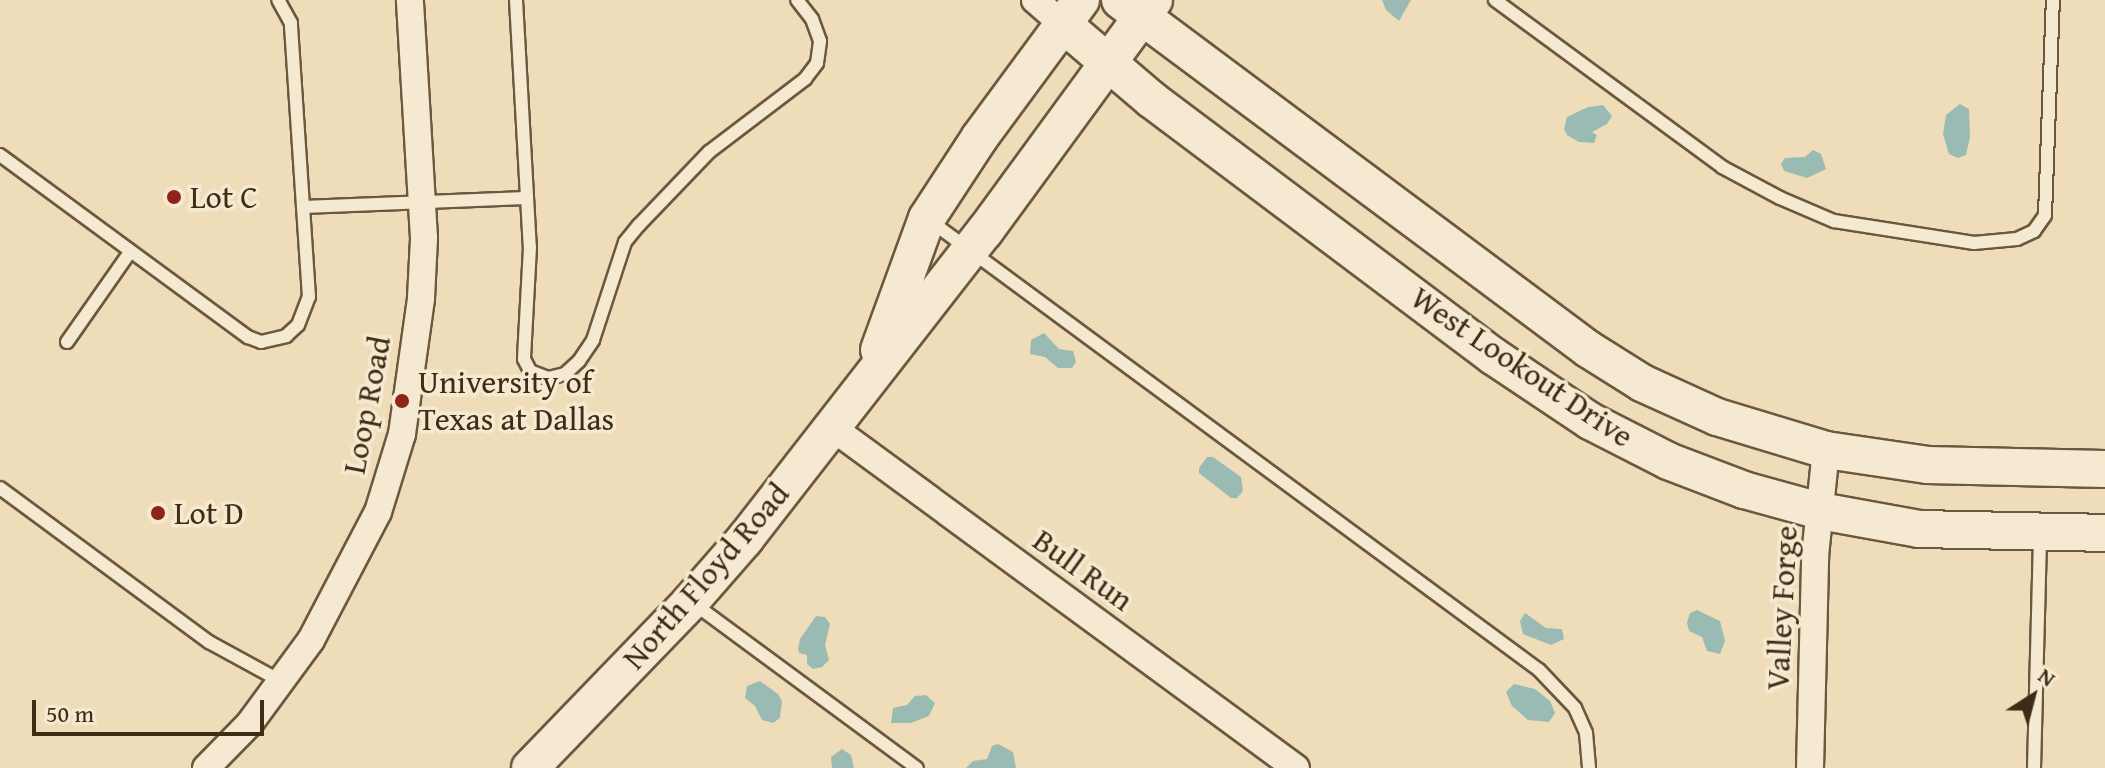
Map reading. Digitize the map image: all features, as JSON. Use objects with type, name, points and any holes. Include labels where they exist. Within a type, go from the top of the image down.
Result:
[{"type":"street","name":"Loop Road","points":[[206,768],[250,723],[311,640],[378,512],[402,434],[421,298],[423,203],[410,0]]},
{"type":"street","points":[[1035,0],[1073,12]]},
{"type":"street","name":"West Lookout Drive","points":[[1139,6],[1588,349],[1642,383],[1717,417],[1826,450],[1927,465],[2105,469]]},
{"type":"street","name":"North Floyd Road","points":[[538,765],[745,539],[969,250],[1108,62],[1139,6]]},
{"type":"street","name":"West Lookout Drive","points":[[1073,12],[1108,62],[1152,100],[1493,356],[1590,421],[1668,461],[1744,490],[1820,511],[1919,529],[2105,533]]},
{"type":"street","name":"North Floyd Road","points":[[871,375],[927,218],[980,137],[1073,12]]},
{"type":"street","name":"Bull Run","points":[[830,426],[1296,768]]},
{"type":"street","name":"Valley Forge","points":[[1810,768],[1815,556],[1826,450]]},
{"type":"lane","points":[[0,155],[248,337],[274,341],[298,325],[309,297],[291,23],[278,0]]},
{"type":"lane","points":[[516,0],[530,247],[524,359],[530,371],[548,378],[565,374],[579,361],[593,340],[625,242],[666,194],[731,134],[805,79],[817,63],[820,41],[812,19],[797,0]]},
{"type":"lane","points":[[1495,0],[1722,167],[1780,198],[1834,221],[1974,243],[2017,239],[2034,231],[2045,215],[2053,0]]},
{"type":"lane","points":[[303,207],[526,198]]},
{"type":"lane","points":[[927,218],[1539,670],[1575,708],[1586,733],[1589,768]]},
{"type":"lane","points":[[67,342],[130,252]]},
{"type":"lane","points":[[0,488],[209,642],[282,682]]},
{"type":"lane","points":[[2034,768],[2040,533]]},
{"type":"lane","points":[[691,601],[917,768]]},
{"type":"water","points":[[1382,0],[1411,0],[1399,21],[1386,10]]},
{"type":"water","points":[[1960,104],[1969,109],[1970,137],[1966,155],[1958,158],[1949,154],[1943,134],[1946,115]]},
{"type":"water","points":[[1603,105],[1612,116],[1607,124],[1592,132],[1597,135],[1594,143],[1579,142],[1567,135],[1564,129],[1567,117],[1588,107]]},
{"type":"water","points":[[1813,150],[1821,154],[1826,169],[1807,178],[1784,171],[1781,164],[1785,158],[1805,157]]},
{"type":"water","points":[[1044,333],[1059,349],[1073,351],[1076,362],[1072,368],[1058,368],[1045,357],[1030,354],[1031,340]]},
{"type":"water","points":[[1207,457],[1213,457],[1241,477],[1243,491],[1237,498],[1231,498],[1199,473]]},
{"type":"water","points":[[1697,610],[1720,621],[1725,641],[1720,654],[1707,651],[1702,637],[1689,631],[1687,623],[1690,613]]},
{"type":"water","points":[[1525,613],[1546,628],[1562,629],[1564,639],[1551,645],[1523,634],[1520,621]]},
{"type":"water","points":[[816,616],[825,617],[830,624],[825,645],[829,660],[822,667],[813,669],[807,664],[807,655],[799,653],[798,649],[800,639]]},
{"type":"water","points":[[760,681],[778,694],[782,701],[780,718],[773,723],[762,720],[755,706],[745,698],[747,686]]},
{"type":"water","points":[[1514,684],[1535,689],[1550,701],[1555,713],[1549,722],[1528,720],[1512,706],[1506,692]]},
{"type":"water","points":[[926,695],[935,703],[929,716],[911,723],[891,723],[893,708],[907,705],[915,696]]},
{"type":"water","points":[[998,744],[1013,752],[1016,768],[966,768],[973,761],[987,759],[992,746]]},
{"type":"water","points":[[842,749],[851,755],[854,768],[832,768],[831,757]]},
{"type":"place","name":"Lot C","points":[[174,197]]},
{"type":"place","name":"University of Texas at Dallas","points":[[402,401]]},
{"type":"place","name":"Lot D","points":[[158,513]]}]
